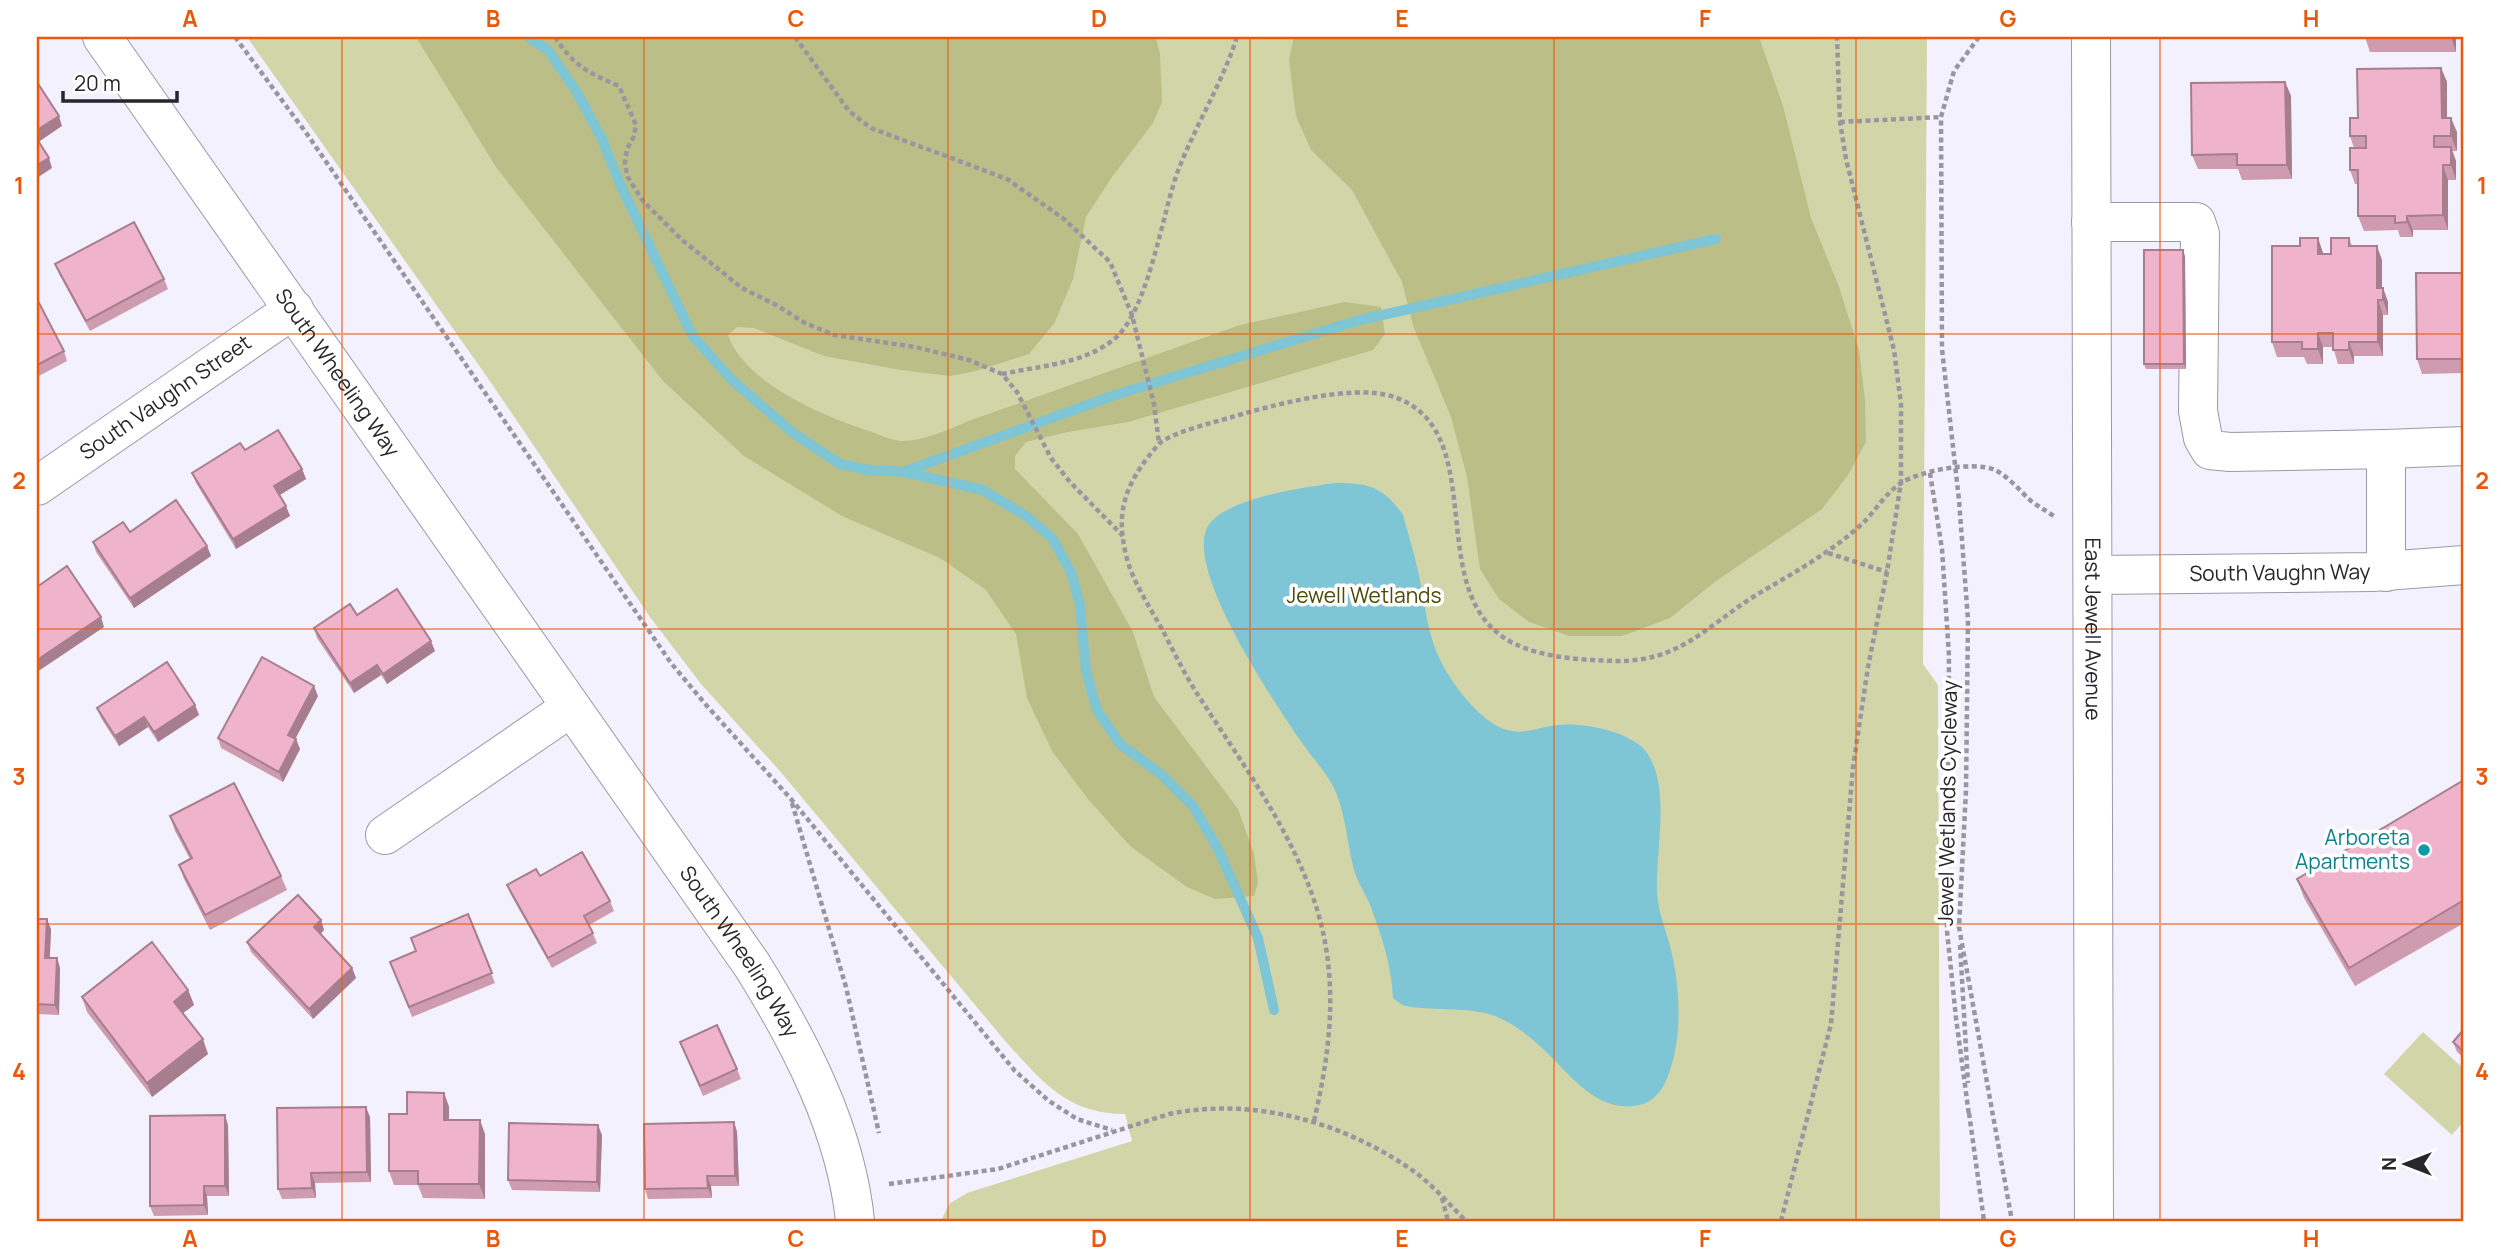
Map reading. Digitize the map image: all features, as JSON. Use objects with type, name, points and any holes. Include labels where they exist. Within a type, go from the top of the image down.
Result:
[{"type":"street","name":"South Wheeling Way","points":[[102,37],[772,996],[802,1052],[821,1097],[843,1156],[852,1203]]},
{"type":"street","name":"East Jewell Avenue","points":[[2091,37],[2094,1221]]},
{"type":"street","points":[[2091,222],[2196,222],[2200,234],[2198,411],[2203,438],[2210,450],[2464,446]]},
{"type":"street","name":"South Vaughn Street","points":[[37,486],[294,309]]},
{"type":"street","points":[[2386,449],[2386,572]]},
{"type":"street","name":"South Vaughn Way","points":[[2094,575],[2386,572],[2464,565]]},
{"type":"street","points":[[385,835],[570,708]]},
{"type":"path","points":[[235,37],[307,134],[671,663],[791,799],[1015,1071],[1049,1101],[1077,1119],[1112,1130]]},
{"type":"path","points":[[555,37],[567,55],[581,68],[619,86],[636,125],[625,162],[627,176],[635,191],[682,240],[742,288],[776,305],[805,324],[834,335],[915,347],[969,360],[1002,373],[1017,393],[1051,458],[1070,482],[1123,537]]},
{"type":"path","points":[[795,37],[849,111],[871,128],[1007,179],[1064,219],[1110,262],[1132,315],[1143,355],[1159,443]]},
{"type":"path","points":[[1002,373],[1083,356],[1116,339],[1132,315],[1148,277],[1176,176],[1192,134],[1216,90],[1237,37]]},
{"type":"path","points":[[1781,1221],[1831,1024],[1853,767],[1901,482],[1901,404],[1894,350],[1846,159],[1840,122],[1837,37]]},
{"type":"path","name":"Jewel Wetlands Cycleway","points":[[1979,37],[1954,71],[1941,117],[1942,349],[1966,571],[1968,620],[1966,790],[1959,927],[2012,1221]]},
{"type":"path","points":[[1840,122],[1941,117]]},
{"type":"path","points":[[1314,1122],[1326,1067],[1331,1007],[1328,955],[1316,905],[1269,804],[1198,695],[1126,559],[1121,517],[1132,479],[1159,443],[1196,427],[1309,399],[1368,392],[1389,395],[1410,404],[1430,421],[1442,443],[1450,472],[1463,567],[1469,592],[1482,617],[1499,634],[1519,646],[1551,654],[1619,661],[1644,659],[1690,642],[1746,602],[1827,552],[1863,523],[1901,482],[1955,466],[1978,466],[1997,471],[2037,506],[2059,519]]},
{"type":"path","points":[[1930,473],[1946,586],[1949,656],[1947,931],[1984,1221]]},
{"type":"path","points":[[1827,552],[1887,572]]},
{"type":"path","points":[[791,799],[846,987],[880,1139]]},
{"type":"path","points":[[1959,927],[1969,1115]]},
{"type":"path","points":[[852,1203],[893,1184],[998,1169],[1112,1130],[1196,1108],[1255,1108],[1314,1122],[1385,1153],[1414,1171],[1466,1221]]},
{"type":"path","points":[[890,1173],[893,1184]]},
{"type":"path","points":[[1442,1197],[1448,1221]]},
{"type":"green space","name":"Jewell Wetlands","points":[[247,37],[1927,37],[1923,664],[1938,685],[1940,1221],[941,1221],[949,1204],[967,1193],[1132,1141],[1125,1114],[1087,1108],[1071,1102],[1032,1070],[779,770],[701,684],[650,617],[485,374]]},
{"type":"green space","points":[[416,37],[1156,37],[1160,54],[1162,102],[1153,123],[1086,217],[1073,279],[1055,322],[1029,354],[976,371],[950,376],[824,356],[754,328],[737,327],[728,335],[737,353],[751,369],[789,396],[832,417],[902,441],[939,433],[1240,325],[1345,302],[1381,307],[1385,334],[1373,350],[1128,422],[1026,442],[1015,456],[1015,469],[1078,534],[1133,632],[1154,697],[1238,809],[1254,854],[1258,883],[1254,896],[1215,899],[1187,887],[1130,846],[1088,799],[1052,751],[1027,698],[1016,634],[986,590],[940,558],[842,516],[744,456],[663,381],[496,167]]},
{"type":"green space","points":[[1294,37],[1759,37],[1783,106],[1811,218],[1839,287],[1859,350],[1865,400],[1866,442],[1848,475],[1822,509],[1716,581],[1670,618],[1622,636],[1569,636],[1529,622],[1499,599],[1480,569],[1467,477],[1451,417],[1414,328],[1402,282],[1352,190],[1311,150],[1296,116],[1289,60]]},
{"type":"green space","points":[[2423,1032],[2464,1069],[2464,1121],[2452,1135],[2384,1074]]},
{"type":"water","points":[[1336,483],[1358,484],[1375,489],[1389,498],[1403,515],[1435,648],[1456,686],[1488,720],[1512,731],[1568,724],[1615,732],[1643,748],[1652,762],[1660,797],[1657,892],[1676,974],[1678,1022],[1671,1069],[1661,1090],[1646,1103],[1620,1106],[1600,1100],[1573,1079],[1529,1036],[1496,1017],[1475,1011],[1406,1006],[1393,998],[1385,948],[1368,900],[1356,876],[1342,810],[1334,788],[1272,697],[1235,635],[1208,572],[1204,546],[1208,526],[1217,516],[1231,508],[1267,495]]},
{"type":"building","points":[[2441,68],[2442,118],[2451,118],[2451,136],[2434,136],[2434,147],[2451,147],[2451,165],[2443,165],[2443,215],[2407,216],[2407,222],[2395,223],[2395,216],[2358,216],[2358,170],[2350,170],[2350,148],[2366,148],[2366,136],[2350,136],[2350,118],[2358,118],[2357,69]]},
{"type":"building","points":[[37,82],[59,116],[37,130]]},
{"type":"building","points":[[2285,82],[2287,165],[2237,165],[2237,154],[2192,155],[2191,83]]},
{"type":"building","points":[[37,139],[49,158],[37,165]]},
{"type":"building","points":[[134,222],[164,279],[86,321],[55,264]]},
{"type":"building","points":[[2300,238],[2318,238],[2318,254],[2331,254],[2331,238],[2349,238],[2349,246],[2377,246],[2377,288],[2383,288],[2383,300],[2378,300],[2378,342],[2349,342],[2349,350],[2333,350],[2333,333],[2318,333],[2318,349],[2302,349],[2302,342],[2272,342],[2272,246],[2300,246]]},
{"type":"building","points":[[2144,250],[2183,250],[2184,364],[2144,364]]},
{"type":"building","points":[[2416,273],[2464,273],[2464,359],[2417,359]]},
{"type":"building","points":[[37,299],[64,351],[37,365]]},
{"type":"building","points":[[278,430],[302,469],[274,486],[286,506],[233,539],[192,473],[240,443],[245,450]]},
{"type":"building","points":[[176,500],[207,546],[130,598],[93,542],[123,522],[130,532]]},
{"type":"building","points":[[67,566],[101,617],[37,660],[37,587]]},
{"type":"building","points":[[397,589],[431,641],[383,674],[377,665],[350,683],[314,628],[350,604],[357,615]]},
{"type":"building","points":[[262,657],[314,686],[288,735],[296,739],[279,772],[218,738]]},
{"type":"building","points":[[167,662],[195,705],[154,732],[144,717],[115,736],[97,708]]},
{"type":"building","name":"Arboreta Apartments","points":[[2464,780],[2464,900],[2349,968],[2297,879]]},
{"type":"building","points":[[234,783],[281,876],[205,915],[179,865],[192,858],[170,816]]},
{"type":"building","points":[[582,852],[610,901],[584,916],[593,933],[548,958],[507,885],[536,869],[540,876]]},
{"type":"building","points":[[298,895],[321,920],[314,927],[352,968],[309,1009],[247,942]]},
{"type":"building","points":[[468,914],[492,973],[409,1007],[390,962],[416,951],[411,938]]},
{"type":"building","points":[[37,919],[47,919],[45,958],[57,958],[55,1005],[37,1004]]},
{"type":"building","points":[[152,942],[188,990],[174,1002],[203,1039],[147,1083],[82,997]]},
{"type":"building","points":[[717,1025],[737,1069],[700,1086],[680,1042]]},
{"type":"building","points":[[2464,1029],[2464,1052],[2453,1042]]},
{"type":"building","points":[[407,1092],[444,1093],[444,1120],[480,1120],[479,1184],[418,1184],[418,1171],[389,1171],[389,1114],[407,1114]]},
{"type":"building","points":[[366,1107],[367,1172],[311,1173],[312,1188],[278,1189],[277,1108]]},
{"type":"building","points":[[225,1115],[225,1186],[204,1186],[204,1205],[150,1206],[150,1116]]},
{"type":"building","points":[[734,1122],[735,1176],[707,1176],[708,1188],[645,1189],[644,1124]]},
{"type":"building","points":[[509,1123],[598,1125],[597,1182],[508,1180]]},
{"type":"waterway","points":[[528,37],[548,50],[576,91],[602,139],[620,184],[692,335],[732,380],[793,433],[840,464],[868,470],[904,472],[983,490],[1026,516],[1052,538],[1071,572],[1080,605],[1086,671],[1097,710],[1120,744],[1162,775],[1193,806],[1218,849],[1258,938],[1274,1010]]},
{"type":"waterway","points":[[906,471],[1115,395],[1356,321],[1716,239]]},
{"type":"place","name":"Arboreta Apartments","points":[[2424,850]]}]
